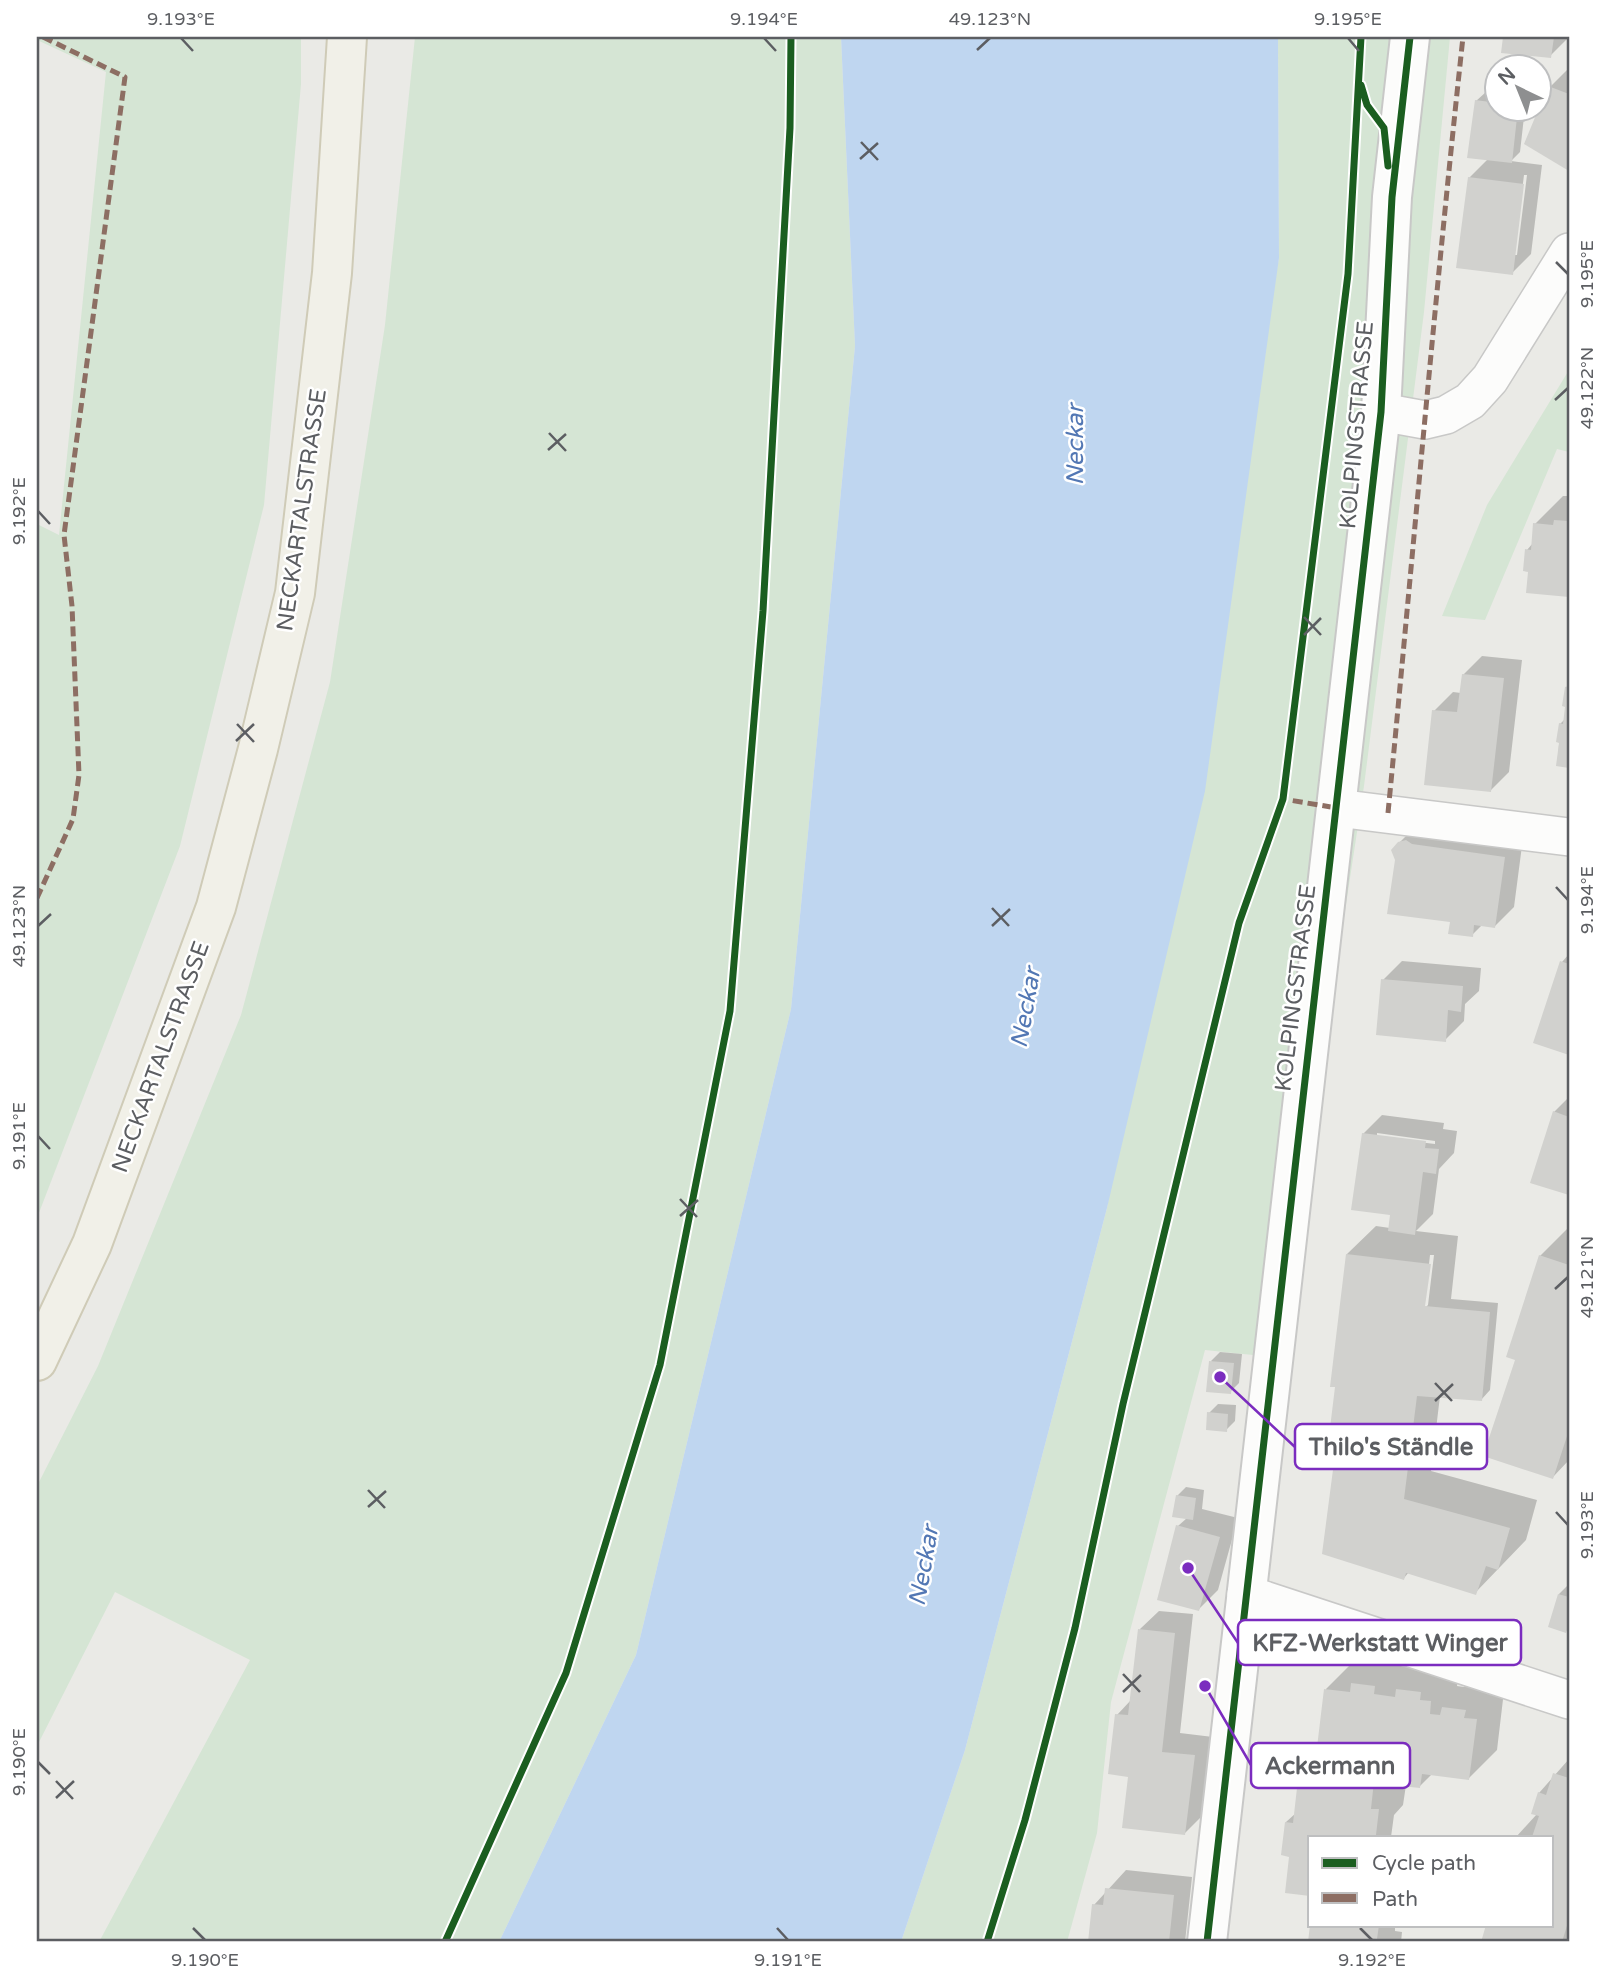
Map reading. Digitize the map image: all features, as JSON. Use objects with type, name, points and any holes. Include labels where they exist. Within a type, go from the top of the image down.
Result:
[{"type":"main road","name":"NECKARTALSTRASSE","points":[[37,1361],[92,1244],[216,907],[295,593],[332,273],[347,37]]},
{"type":"street","name":"KOLPINGSTRASSE","points":[[1207,1942],[1381,412],[1392,197],[1410,37]]},
{"type":"street","points":[[1381,412],[1425,419],[1446,415],[1470,401],[1490,379],[1569,252]]},
{"type":"street","points":[[1337,808],[1569,837]]},
{"type":"street","points":[[1246,1594],[1569,1700]]},
{"type":"green space","points":[[37,37],[301,37],[301,84],[264,505],[180,846],[37,1218],[37,524],[59,535],[106,72],[37,40]]},
{"type":"green space","points":[[415,37],[841,37],[855,346],[791,1009],[636,1655],[499,1942],[99,1942],[250,1660],[115,1592],[37,1746],[37,1486],[98,1366],[241,1015],[330,682],[385,325]]},
{"type":"green space","points":[[1278,37],[1450,37],[1424,312],[1364,786],[1319,1082],[1295,1081],[1253,1355],[1205,1350],[1111,1702],[1097,1833],[1067,1942],[901,1942],[965,1750],[1107,1208],[1279,258]]},
{"type":"green space","points":[[1569,370],[1569,452],[1557,449],[1485,620],[1442,616],[1487,505]]},
{"type":"water","name":"Neckar","points":[[841,37],[1278,37],[1279,258],[1205,791],[1107,1208],[965,1750],[901,1942],[499,1942],[636,1655],[791,1009],[855,346]]},
{"type":"building","points":[[1503,37],[1554,37],[1552,52],[1501,52]]},
{"type":"building","points":[[1554,88],[1569,94],[1569,171],[1524,144],[1533,122],[1554,122]]},
{"type":"building","points":[[1475,100],[1484,101],[1484,122],[1516,122],[1512,163],[1467,158]]},
{"type":"building","points":[[1468,177],[1524,184],[1513,275],[1456,268]]},
{"type":"building","points":[[1554,520],[1569,521],[1569,597],[1526,593],[1528,572],[1523,571],[1525,549],[1531,550],[1533,523],[1553,525]]},
{"type":"building","points":[[1462,674],[1504,678],[1491,792],[1424,785],[1432,710],[1457,712]]},
{"type":"building","points":[[1569,686],[1569,768],[1556,766],[1559,743],[1556,742],[1559,723],[1563,724],[1565,687]]},
{"type":"building","points":[[1406,840],[1412,844],[1505,857],[1495,928],[1474,925],[1473,937],[1448,934],[1450,922],[1387,914],[1395,860],[1391,850],[1398,842]]},
{"type":"building","points":[[1560,961],[1569,964],[1569,1055],[1533,1043]]},
{"type":"building","points":[[1381,979],[1463,986],[1461,1012],[1448,1010],[1446,1042],[1376,1035]]},
{"type":"building","points":[[1553,1111],[1569,1117],[1569,1195],[1530,1183]]},
{"type":"building","points":[[1362,1133],[1426,1141],[1425,1148],[1439,1149],[1436,1174],[1423,1172],[1415,1235],[1388,1231],[1390,1215],[1351,1210]]},
{"type":"building","points":[[1346,1254],[1431,1264],[1425,1306],[1490,1312],[1482,1401],[1417,1396],[1404,1499],[1510,1528],[1498,1570],[1486,1566],[1476,1595],[1406,1573],[1404,1580],[1322,1554],[1334,1462],[1326,1461],[1335,1387],[1330,1387]]},
{"type":"building","points":[[1539,1255],[1569,1265],[1569,1430],[1553,1479],[1483,1456],[1515,1360],[1506,1357]]},
{"type":"building","points":[[1209,1361],[1234,1363],[1231,1394],[1206,1392]]},
{"type":"building","points":[[1207,1412],[1228,1414],[1227,1432],[1206,1430]]},
{"type":"building","points":[[1176,1495],[1196,1498],[1193,1520],[1172,1517]]},
{"type":"building","points":[[1176,1525],[1220,1537],[1199,1611],[1157,1600]]},
{"type":"building","points":[[1558,1594],[1569,1597],[1569,1623],[1566,1633],[1548,1627]]},
{"type":"building","points":[[1138,1629],[1175,1633],[1162,1752],[1195,1755],[1185,1835],[1122,1828],[1128,1777],[1108,1774],[1115,1714],[1128,1715]]},
{"type":"building","points":[[1351,1683],[1375,1686],[1374,1694],[1395,1697],[1396,1689],[1421,1692],[1420,1700],[1431,1701],[1430,1714],[1440,1715],[1442,1707],[1466,1710],[1464,1718],[1477,1719],[1469,1780],[1422,1774],[1420,1788],[1401,1786],[1405,1757],[1377,1753],[1371,1809],[1379,1809],[1376,1835],[1308,1836],[1308,1896],[1285,1893],[1289,1857],[1281,1855],[1285,1822],[1293,1823],[1297,1788],[1312,1789],[1324,1689],[1350,1692]]},
{"type":"building","points":[[1553,1773],[1569,1778],[1569,1919],[1562,1942],[1481,1942],[1486,1926],[1554,1926],[1554,1836],[1532,1836],[1539,1816],[1531,1814],[1538,1792],[1546,1795]]},
{"type":"building","points":[[1105,1888],[1174,1895],[1169,1942],[1088,1942],[1092,1904],[1103,1905]]},
{"type":"building","points":[[1310,1926],[1379,1926],[1377,1939],[1370,1938],[1369,1942],[1308,1942]]},
{"type":"marked path","points":[[37,898],[73,819],[79,775],[72,606],[64,535],[125,77],[43,37]]},
{"type":"marked path","points":[[1388,813],[1463,37]]},
{"type":"marked path","points":[[1284,794],[1283,799],[1337,808]]},
{"type":"cycle path","points":[[445,1942],[566,1673],[660,1365],[730,1011],[763,611],[790,128],[791,37]]},
{"type":"cycle path","points":[[987,1942],[1025,1820],[1075,1628],[1123,1404],[1239,923],[1283,799],[1348,274],[1361,37]]},
{"type":"cycle path","points":[[1207,1942],[1381,412],[1392,197],[1410,37]]},
{"type":"cycle path","points":[[1361,85],[1367,105],[1384,128],[1388,166]]},
{"type":"place","name":"Thilo's Ständle","points":[[1220,1377]]},
{"type":"place","name":"KFZ-Werkstatt Winger","points":[[1188,1568]]},
{"type":"place","name":"Ackermann","points":[[1205,1686]]}]
